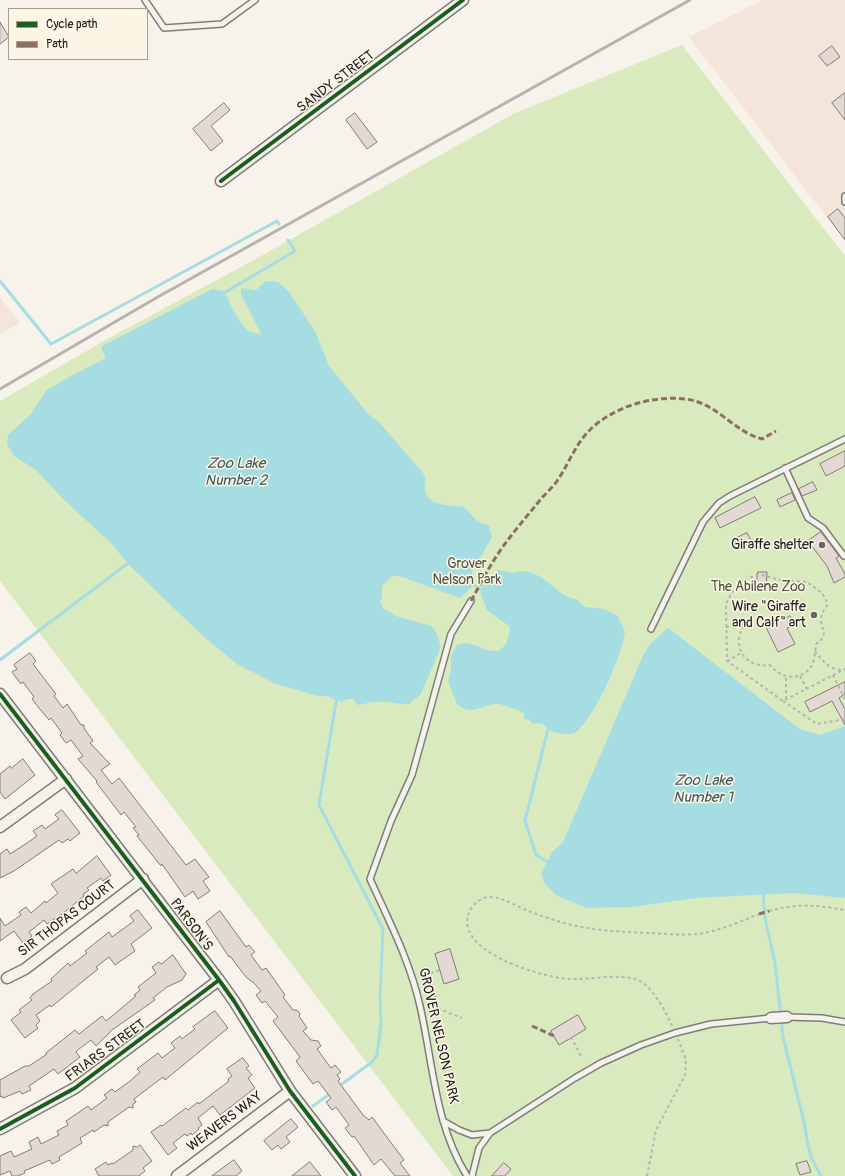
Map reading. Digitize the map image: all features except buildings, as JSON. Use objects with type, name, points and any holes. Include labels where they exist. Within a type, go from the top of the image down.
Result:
[{"type":"street","name":"SANDY STREET","points":[[221,181],[463,0]]},
{"type":"street","name":"PARSON'S","points":[[0,694],[219,980],[234,1001],[290,1090],[355,1176]]},
{"type":"street","points":[[0,827],[66,779]]},
{"type":"street","name":"SIR THOPAS COURT","points":[[7,978],[25,970],[143,879]]},
{"type":"street","name":"FRIARS STREET","points":[[0,1129],[75,1088],[219,980]]},
{"type":"street","name":"GROVER NELSON PARK","points":[[772,1018],[787,1018]]},
{"type":"street","name":"WEAVERS WAY","points":[[181,1175],[290,1090]]},
{"type":"lane","points":[[145,0],[164,28],[222,24],[255,0]]},
{"type":"lane","points":[[845,196],[845,202]]},
{"type":"lane","points":[[651,629],[703,522],[710,513],[730,496],[845,439]]},
{"type":"lane","points":[[785,468],[808,518],[823,528],[844,556]]},
{"type":"lane","name":"GROVER NELSON PARK","points":[[467,1176],[453,1147],[443,1121],[413,978],[370,879],[391,821],[412,775],[451,634],[471,601]]},
{"type":"lane","name":"GROVER NELSON PARK","points":[[443,1121],[458,1130],[472,1135],[490,1133],[601,1063],[675,1033],[710,1024],[772,1018]]},
{"type":"lane","name":"GROVER NELSON PARK","points":[[787,1018],[822,1018],[845,1022]]},
{"type":"lane","points":[[472,1176],[479,1148],[490,1133]]},
{"type":"path","points":[[726,627],[744,626],[738,637],[741,653],[751,663],[761,666],[770,665],[778,674],[786,677],[800,675],[810,668],[816,644],[823,639],[824,632],[821,620],[822,614],[828,604],[822,593],[807,582],[780,580],[762,575],[756,575],[743,581],[728,598],[726,604],[726,627],[727,661]]},
{"type":"path","points":[[815,651],[830,667],[838,670],[845,669]]},
{"type":"path","points":[[727,661],[741,653]]},
{"type":"path","points":[[727,661],[785,700],[817,724],[845,719]]},
{"type":"path","points":[[785,700],[845,669]]},
{"type":"path","points":[[800,675],[807,689]]},
{"type":"path","points":[[833,675],[845,699]]},
{"type":"path","points":[[785,700],[786,677]]},
{"type":"path","points":[[647,1176],[652,1140],[685,1075],[686,1060],[675,1033],[660,1004],[647,988],[638,980],[619,978],[569,979],[546,976],[526,970],[484,949],[472,938],[469,932],[467,920],[472,908],[482,899],[488,897],[507,902],[542,916],[578,926],[612,931],[677,934],[694,934],[716,930],[759,914]]},
{"type":"path","points":[[769,911],[790,905],[806,905],[845,910]]},
{"type":"path","points":[[425,975],[440,970]]},
{"type":"path","points":[[429,974],[439,1009],[462,1018]]},
{"type":"path","points":[[571,1038],[581,1056]]},
{"type":"shaded area","points":[[762,0],[845,0],[845,241],[689,37]]},
{"type":"shaded area","points":[[0,297],[20,323],[0,334]]},
{"type":"green space","name":"Grover Nelson Park","points":[[682,45],[845,256],[845,1176],[453,1176],[0,581],[0,401],[109,338],[252,261],[515,113]]},
{"type":"water","name":"Zoo Lake Number 2","points":[[266,281],[278,282],[289,292],[315,331],[329,366],[369,415],[378,421],[423,473],[425,478],[425,491],[431,500],[436,503],[464,507],[477,521],[489,526],[492,537],[472,572],[474,584],[481,588],[499,570],[513,573],[521,571],[530,572],[541,577],[564,595],[577,600],[585,607],[604,609],[617,615],[625,632],[623,643],[613,671],[599,701],[583,725],[575,733],[558,733],[552,731],[544,725],[537,723],[533,724],[528,719],[524,720],[524,713],[499,704],[472,710],[462,708],[457,704],[448,681],[451,668],[451,656],[457,645],[464,643],[471,644],[491,651],[497,651],[502,648],[507,641],[510,632],[509,626],[487,610],[480,591],[473,586],[460,598],[399,576],[392,576],[382,586],[382,597],[380,602],[383,608],[396,616],[432,626],[437,634],[441,647],[421,694],[409,704],[372,702],[357,705],[353,699],[348,699],[341,702],[327,696],[318,696],[276,684],[237,664],[203,636],[128,564],[112,544],[64,500],[36,470],[14,456],[7,444],[8,435],[31,414],[46,391],[67,378],[106,358],[101,348],[102,346],[212,289],[224,291],[243,326],[249,331],[261,333],[241,295],[241,288],[256,290]]},
{"type":"water","name":"Zoo Lake Number 1","points":[[668,628],[800,729],[820,735],[845,726],[845,898],[793,893],[696,898],[632,907],[586,908],[556,895],[545,884],[541,874],[553,851],[563,842],[643,656],[650,644]]},
{"type":"waterway","points":[[0,281],[51,344],[277,221],[279,224]]},
{"type":"waterway","points":[[222,294],[295,251],[288,240]]},
{"type":"waterway","points":[[0,660],[131,561]]},
{"type":"waterway","points":[[337,696],[319,805],[383,929],[380,995],[381,1024],[377,1055],[372,1062],[338,1087]]},
{"type":"waterway","points":[[549,725],[525,821],[536,855],[548,862],[552,862]]},
{"type":"waterway","points":[[763,891],[765,918],[775,963],[783,1037],[811,1157],[821,1176]]},
{"type":"waterway","points":[[313,1106],[331,1093]]},
{"type":"railway","points":[[0,389],[156,298],[690,0]]},
{"type":"marked path","points":[[471,601],[502,548],[561,475],[582,439],[595,425],[618,410],[645,401],[672,398],[685,399],[696,401],[716,411],[743,430],[762,439],[776,431]]},
{"type":"marked path","points":[[759,914],[769,911]]},
{"type":"marked path","points":[[532,1026],[554,1036]]},
{"type":"cycle path","points":[[221,181],[463,0]]},
{"type":"cycle path","points":[[0,694],[219,980],[234,1001],[290,1091],[355,1176]]},
{"type":"cycle path","points":[[0,1129],[75,1088],[219,980]]},
{"type":"place","name":"Giraffe shelter","points":[[822,545]]},
{"type":"place","name":"Wire \"Giraffe and Calf\" art","points":[[814,615]]},
{"type":"park label","name":"The Abilene Zoo","points":[[758,587]]}]
